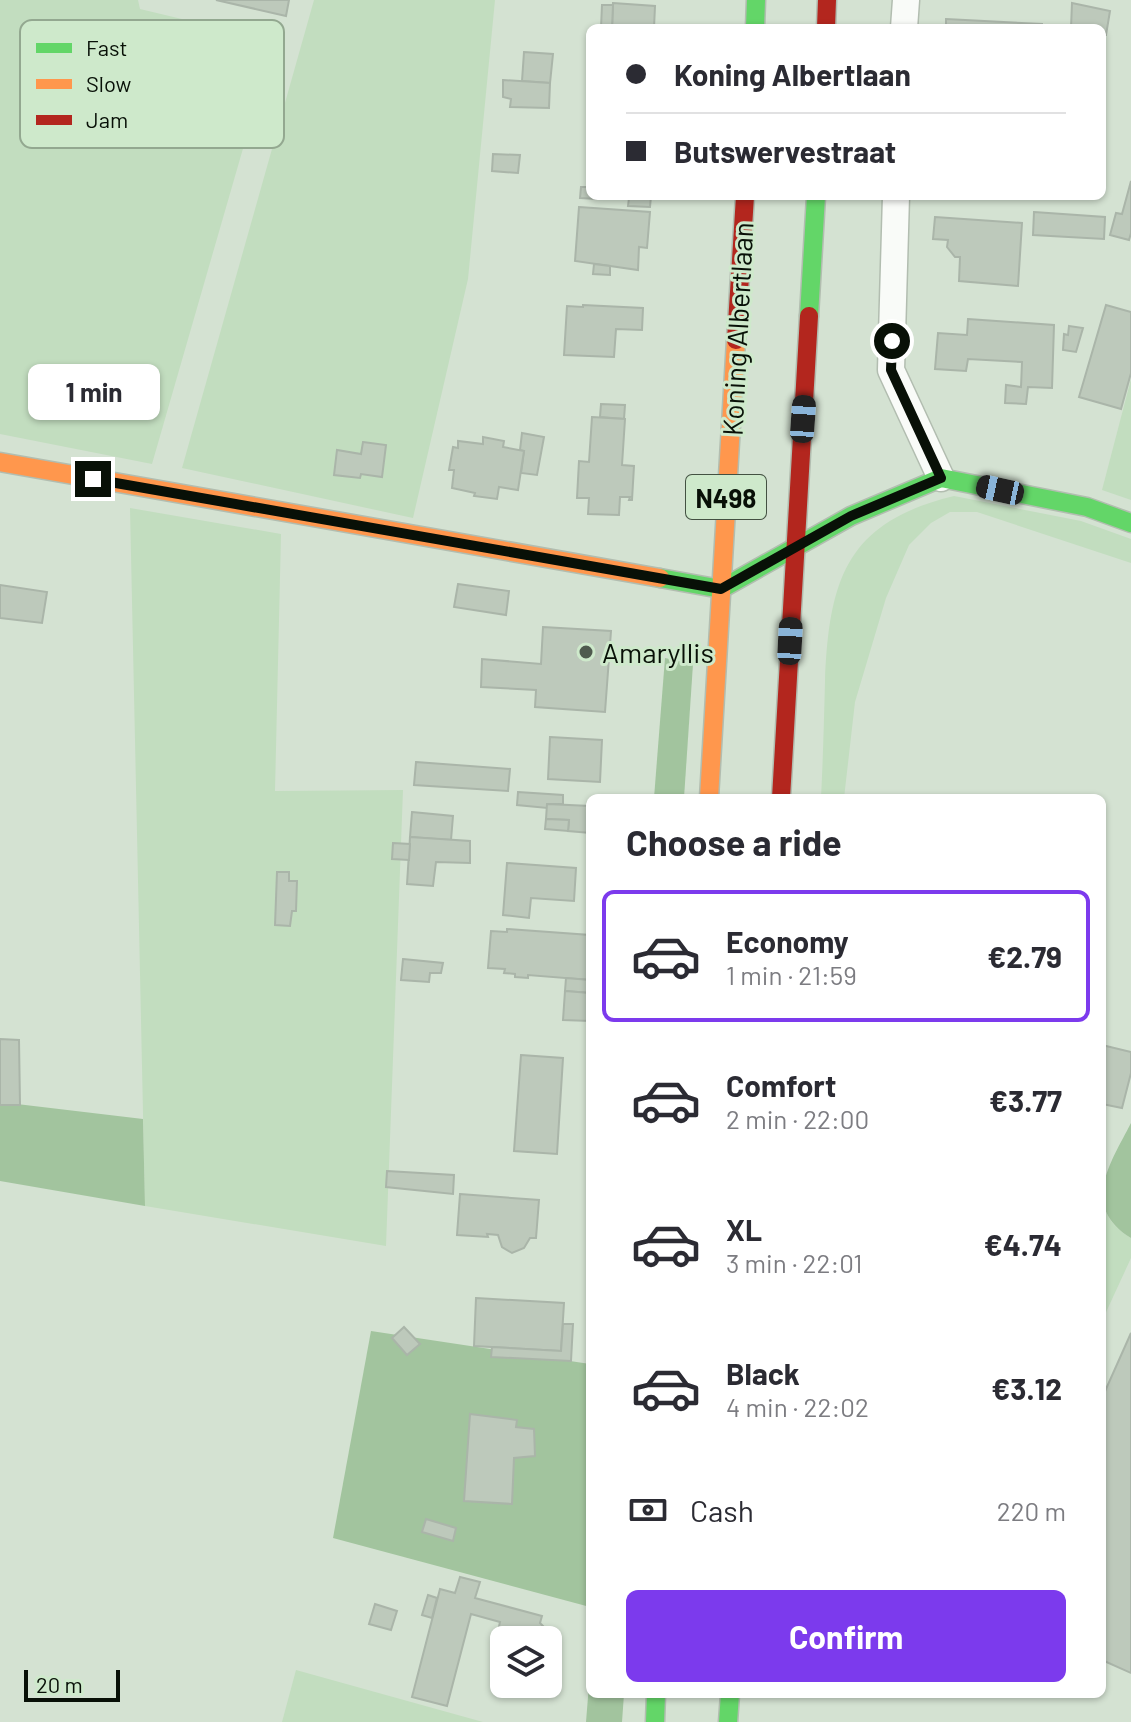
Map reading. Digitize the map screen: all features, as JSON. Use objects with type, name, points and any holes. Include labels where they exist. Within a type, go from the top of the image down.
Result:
[{"type":"main road","points":[[755,24],[756,0]]},
{"type":"main road","points":[[826,24],[827,0]]},
{"type":"main road","name":"Koning Albertlaan","points":[[709,794],[745,200]]},
{"type":"main road","name":"N498","points":[[781,794],[816,200]]},
{"type":"main road","points":[[0,462],[721,589],[851,516],[941,478],[1087,507],[1131,523]]},
{"type":"main road","points":[[655,1722],[656,1698]]},
{"type":"main road","points":[[728,1722],[730,1698]]},
{"type":"street","points":[[904,24],[906,0]]},
{"type":"street","points":[[896,200],[891,370],[941,478]]},
{"type":"green space","points":[[0,0],[138,0],[140,9],[186,20],[20,20],[20,148],[243,148],[152,464],[0,434]]},
{"type":"green space","points":[[314,0],[495,0],[468,279],[413,518],[182,468],[272,148],[284,148],[284,106]]},
{"type":"green space","points":[[1131,379],[1131,500],[1102,490]]},
{"type":"green space","points":[[954,496],[1081,521],[1131,539],[1131,563],[977,512],[950,512],[931,523],[909,545],[886,598],[855,702],[844,794],[821,794],[827,646],[839,585],[850,560],[867,539],[889,522],[918,507]]},
{"type":"green space","points":[[130,508],[281,534],[275,791],[403,790],[386,1246],[145,1206]]},
{"type":"green space","points":[[665,658],[693,664],[684,794],[654,794]]},
{"type":"green space","points":[[0,1102],[143,1119],[145,1206],[0,1181]]},
{"type":"green space","points":[[1131,1123],[1131,1238],[1115,1226],[1106,1208],[1106,1176]]},
{"type":"green space","points":[[1106,1208],[1115,1226],[1131,1238],[1131,1258],[1106,1312]]},
{"type":"green space","points":[[371,1331],[586,1363],[586,1606],[333,1538]]},
{"type":"green space","points":[[296,1670],[483,1722],[282,1722]]},
{"type":"green space","points":[[588,1698],[624,1698],[622,1722],[586,1722]]},
{"type":"building","points":[[216,0],[289,0],[286,16]]},
{"type":"building","points":[[613,3],[655,6],[654,24],[612,24]]},
{"type":"building","points":[[1072,3],[1110,11],[1106,35],[1106,24],[1071,24]]},
{"type":"building","points":[[602,5],[613,5],[612,24],[601,24]]},
{"type":"building","points":[[946,19],[1042,24],[946,24]]},
{"type":"building","points":[[524,52],[553,54],[550,83],[522,81]]},
{"type":"building","points":[[503,80],[550,83],[549,108],[510,107],[511,99],[503,97]]},
{"type":"building","points":[[493,154],[520,155],[518,173],[492,171]]},
{"type":"building","points":[[1131,181],[1129,240],[1110,235],[1116,213],[1122,214]]},
{"type":"building","points":[[581,187],[586,187],[586,198],[580,198]]},
{"type":"building","points":[[629,200],[651,200],[650,207],[628,206]]},
{"type":"building","points":[[579,207],[650,212],[647,248],[639,247],[638,270],[575,261]]},
{"type":"building","points":[[1034,212],[1105,217],[1104,239],[1033,235]]},
{"type":"building","points":[[935,217],[1022,223],[1018,286],[959,281],[960,257],[955,257],[947,247],[948,240],[933,239]]},
{"type":"building","points":[[594,264],[610,266],[610,275],[593,274]]},
{"type":"building","points":[[1106,305],[1131,312],[1131,373],[1121,409],[1079,397]]},
{"type":"building","points":[[567,306],[643,308],[642,330],[616,329],[614,357],[564,355]]},
{"type":"building","points":[[968,319],[1054,325],[1052,388],[1028,387],[1026,404],[1005,403],[1006,385],[1021,387],[1022,362],[968,359],[966,371],[935,369],[938,333],[967,335]]},
{"type":"building","points":[[1069,326],[1083,328],[1076,352],[1063,350],[1064,334],[1068,335]]},
{"type":"building","points":[[601,404],[625,405],[624,419],[600,417]]},
{"type":"building","points":[[592,417],[625,419],[622,465],[634,466],[632,500],[629,500],[630,497],[620,497],[619,515],[588,514],[589,498],[577,498],[579,461],[589,462]]},
{"type":"building","points":[[522,433],[544,437],[537,475],[521,473],[524,451],[520,450]]},
{"type":"building","points":[[483,437],[504,441],[503,447],[524,451],[518,490],[499,487],[497,499],[474,496],[475,493],[452,488],[454,470],[449,470],[453,447],[458,448],[458,441],[483,444]]},
{"type":"building","points":[[363,442],[386,445],[382,477],[334,475],[337,450],[361,454]]},
{"type":"building","points":[[458,584],[509,591],[506,615],[454,607]]},
{"type":"building","points":[[0,585],[47,592],[42,623],[0,618]]},
{"type":"building","points":[[543,627],[611,631],[605,712],[535,707],[536,690],[481,687],[482,659],[541,664]]},
{"type":"building","points":[[550,737],[602,740],[600,782],[548,779]]},
{"type":"building","points":[[416,762],[510,769],[508,791],[414,785]]},
{"type":"building","points":[[518,792],[563,795],[563,804],[547,804],[547,808],[517,805]]},
{"type":"building","points":[[547,804],[586,806],[586,833],[568,831],[569,820],[546,819]]},
{"type":"building","points":[[412,812],[453,816],[451,840],[410,837]]},
{"type":"building","points":[[546,819],[569,820],[568,831],[545,829]]},
{"type":"building","points":[[410,837],[470,841],[470,863],[436,862],[433,886],[407,884]]},
{"type":"building","points":[[393,843],[410,844],[409,860],[392,859]]},
{"type":"building","points":[[507,863],[576,868],[574,901],[531,898],[529,918],[503,915]]},
{"type":"building","points":[[277,872],[289,872],[289,881],[297,881],[296,911],[292,911],[290,926],[275,925]]},
{"type":"building","points":[[507,929],[586,935],[586,980],[528,975],[528,978],[515,977],[515,974],[504,973],[505,969],[488,968],[491,931],[507,932]]},
{"type":"building","points":[[403,959],[443,963],[441,973],[430,973],[429,982],[401,980]]},
{"type":"building","points":[[566,978],[586,980],[586,993],[565,991]]},
{"type":"building","points":[[565,991],[586,993],[586,1021],[563,1020]]},
{"type":"building","points":[[0,1039],[19,1040],[20,1105],[0,1105]]},
{"type":"building","points":[[1106,1046],[1131,1052],[1131,1073],[1122,1108],[1106,1105]]},
{"type":"building","points":[[521,1055],[563,1058],[557,1154],[514,1151]]},
{"type":"building","points":[[387,1171],[454,1175],[453,1194],[386,1187]]},
{"type":"building","points":[[460,1194],[539,1200],[536,1238],[530,1238],[524,1248],[512,1253],[502,1247],[498,1235],[457,1235]]},
{"type":"building","points":[[476,1298],[564,1303],[561,1351],[474,1346]]},
{"type":"building","points":[[563,1324],[573,1324],[571,1361],[491,1357],[492,1347],[561,1351]]},
{"type":"building","points":[[404,1327],[420,1344],[407,1355],[392,1338]]},
{"type":"building","points":[[1131,1333],[1131,1673],[1106,1662],[1106,1389]]},
{"type":"building","points":[[470,1414],[517,1420],[516,1427],[534,1429],[535,1456],[514,1458],[512,1504],[464,1501]]},
{"type":"building","points":[[426,1519],[456,1528],[453,1541],[422,1532]]},
{"type":"building","points":[[460,1577],[480,1582],[475,1598],[542,1616],[540,1623],[543,1626],[499,1626],[500,1622],[471,1614],[447,1706],[412,1697],[440,1589],[455,1593]]},
{"type":"building","points":[[428,1595],[437,1598],[432,1618],[422,1615]]},
{"type":"building","points":[[375,1604],[397,1611],[391,1630],[369,1624]]},
{"type":"traffic: fast","points":[[755,24],[756,0]]},
{"type":"traffic: fast","points":[[809,316],[816,200]]},
{"type":"traffic: fast","points":[[660,578],[721,589],[851,516],[941,478],[1087,507],[1131,523]]},
{"type":"traffic: fast","points":[[655,1722],[656,1698]]},
{"type":"traffic: fast","points":[[728,1722],[730,1698]]},
{"type":"traffic: slow","points":[[709,794],[736,340]]},
{"type":"traffic: slow","points":[[0,462],[660,578]]},
{"type":"traffic: jam","points":[[826,24],[827,0]]},
{"type":"traffic: jam","points":[[736,340],[745,200]]},
{"type":"traffic: jam","points":[[781,794],[809,316]]},
{"type":"place","name":"Amaryllis","points":[[586,652]]},
{"type":"route","points":[[93,479],[721,589],[851,516],[941,478],[891,370],[892,341]]}]
